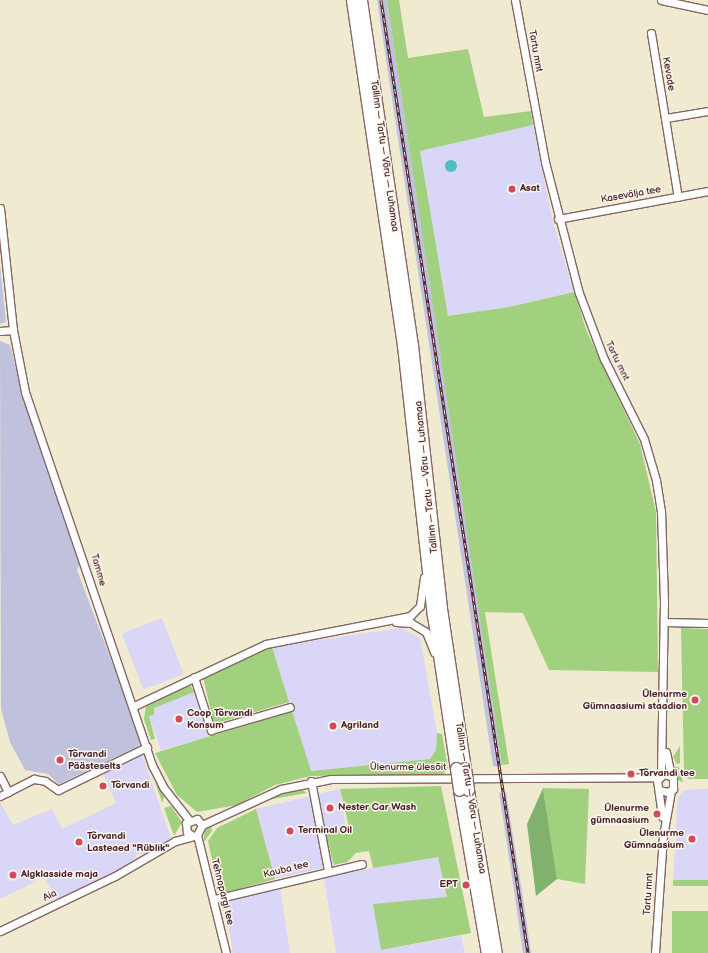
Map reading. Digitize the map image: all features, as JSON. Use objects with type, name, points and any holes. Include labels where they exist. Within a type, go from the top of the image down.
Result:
[{"type":"highway","name":"Tallinn — Tartu — Võru — Luhamaa","points":[[352,0],[403,345],[443,688],[482,867],[496,953]]},
{"type":"highway","name":"Tallinn — Tartu — Võru — Luhamaa","points":[[361,0],[412,345],[460,768]]},
{"type":"highway","name":"Tallinn — Tartu — Võru — Luhamaa","points":[[464,790],[467,836],[487,953]]},
{"type":"street","name":"Tartu mnt","points":[[516,0],[558,219],[595,337],[644,439],[652,464],[661,518],[664,622],[663,732],[658,787],[663,836]]},
{"type":"street","points":[[665,0],[708,10]]},
{"type":"street","name":"Kevade","points":[[651,33],[678,197]]},
{"type":"street","points":[[666,118],[708,111]]},
{"type":"street","name":"Kasevälja tee","points":[[558,219],[708,191]]},
{"type":"street","name":"Tamme","points":[[0,208],[13,330],[25,392],[162,787],[189,820]]},
{"type":"street","points":[[0,331],[13,330]]},
{"type":"street","points":[[134,706],[266,644],[392,622],[410,616],[420,606],[425,542]]},
{"type":"street","points":[[392,622],[411,623],[426,632],[443,688]]},
{"type":"street","points":[[664,622],[708,623]]},
{"type":"street","points":[[194,677],[211,730],[290,707]]},
{"type":"street","name":"Tartu mnt","points":[[655,953],[663,836],[671,791],[675,784],[671,775],[663,732]]},
{"type":"street","points":[[0,796],[34,780],[45,781],[58,790],[147,747]]},
{"type":"street","name":"Ülenurme ülesõit","points":[[202,825],[281,789],[311,781],[351,778],[622,779],[671,775]]},
{"type":"street","points":[[0,776],[8,792]]},
{"type":"street","name":"Ülenurme ülesõit","points":[[622,779],[671,791]]},
{"type":"street","points":[[311,781],[328,870]]},
{"type":"street","points":[[189,820],[197,819],[202,825],[195,836]]},
{"type":"street","name":"Tehnopargi tee","points":[[189,820],[185,828],[195,836],[215,899],[226,953]]},
{"type":"street","name":"Aia","points":[[0,931],[116,876],[175,841],[195,836]]},
{"type":"street","name":"Kauba tee","points":[[215,899],[328,870],[362,864]]},
{"type":"shaded area","points":[[377,0],[387,0],[502,765],[499,767],[493,766]]},
{"type":"shaded area","points":[[533,125],[553,222],[574,292],[509,307],[448,316],[420,151]]},
{"type":"shaded area","points":[[0,265],[6,322],[0,324]]},
{"type":"shaded area","points":[[0,341],[10,345],[22,393],[81,562],[77,570],[141,739],[139,746],[59,784],[48,774],[25,770],[10,742],[1,709]]},
{"type":"shaded area","points":[[162,618],[184,674],[143,689],[122,633]]},
{"type":"shaded area","points":[[401,628],[420,638],[437,733],[436,750],[430,759],[310,771],[272,647]]},
{"type":"shaded area","points":[[194,692],[208,737],[161,750],[149,716],[153,715],[156,705]]},
{"type":"shaded area","points":[[139,746],[171,838],[145,854],[137,854],[133,863],[57,900],[43,874],[31,884],[0,899],[0,802],[13,825],[52,809],[62,829],[116,803],[100,766]]},
{"type":"shaded area","points":[[340,789],[346,829],[325,831],[334,865],[275,879],[256,809]]},
{"type":"shaded area","name":"Ülenurme Gümnaasium","points":[[708,789],[708,880],[673,881],[678,798],[684,790]]},
{"type":"shaded area","points":[[506,792],[531,953],[523,953],[499,793]]},
{"type":"shaded area","points":[[438,856],[447,897],[381,950],[461,936],[465,953],[336,953],[324,877]]},
{"type":"shaded area","points":[[280,887],[290,953],[233,953],[225,902]]},
{"type":"green space","points":[[387,0],[399,0],[408,58],[468,49],[484,117],[531,111],[533,125],[420,151],[448,316],[509,307],[574,292],[587,332],[640,444],[656,512],[658,672],[549,670],[523,613],[485,612],[509,764],[502,765]]},
{"type":"green space","name":"Ülenurme Gümnaasiumi staadion","points":[[681,628],[708,629],[708,779],[688,779],[684,771]]},
{"type":"green space","points":[[272,647],[289,702],[214,724],[203,677]]},
{"type":"green space","points":[[185,685],[191,686],[194,692],[154,708],[154,715],[149,716],[155,739],[151,740],[144,719],[146,706]]},
{"type":"green space","points":[[292,711],[311,771],[430,759],[436,750],[437,733],[442,734],[448,768],[444,774],[311,776],[275,785],[237,805],[197,812],[177,795],[155,753]]},
{"type":"green space","points":[[680,746],[680,763],[677,764],[673,757]]},
{"type":"green space","points":[[670,767],[679,767],[683,782],[679,781]]},
{"type":"green space","points":[[155,782],[164,796],[163,802],[162,802]]},
{"type":"green space","points":[[441,786],[471,933],[381,950],[373,904],[447,897],[438,857],[373,868],[369,851],[356,853],[347,862],[334,865],[325,831],[349,827],[340,789]]},
{"type":"green space","points":[[300,788],[307,793],[267,800],[213,824],[261,801]]},
{"type":"green space","points":[[543,788],[589,789],[585,884],[557,879]]},
{"type":"green space","points":[[543,788],[557,879],[536,896],[527,824]]},
{"type":"green space","points":[[171,806],[182,822],[174,836],[164,808]]},
{"type":"green space","points":[[256,809],[275,879],[225,893],[219,891],[208,841],[217,828]]},
{"type":"green space","points":[[211,825],[212,831],[203,843],[205,831]]},
{"type":"green space","points":[[673,880],[708,880],[708,886],[673,886]]},
{"type":"green space","points":[[672,911],[708,911],[708,953],[672,953]]},
{"type":"water","points":[[449,160],[453,160],[457,166],[453,172],[449,172],[445,168],[445,164]]},
{"type":"railway","points":[[381,0],[528,953]]},
{"type":"place","name":"Asat","points":[[512,189]]},
{"type":"place","name":"Ülenurme Gümnaasiumi staadion","points":[[695,700]]},
{"type":"place","name":"Coop Tõrvandi Konsum","points":[[179,719]]},
{"type":"place","name":"Agriland","points":[[333,726]]},
{"type":"place","name":"Tõrvandi Päästeselts","points":[[60,760]]},
{"type":"place","name":"Tõrvandi tee","points":[[631,774]]},
{"type":"place","name":"Tõrvandi","points":[[103,786]]},
{"type":"place","name":"Nester Car Wash","points":[[330,808]]},
{"type":"place","name":"Ülenurme gümnaasium","points":[[657,814]]},
{"type":"place","name":"Terminal Oil","points":[[290,831]]},
{"type":"place","name":"Ülenurme Gümnaasium","points":[[692,839]]},
{"type":"place","name":"Tõrvandi Lasteaed \"Rüblik\"","points":[[79,842]]},
{"type":"place","name":"Algklasside maja","points":[[13,875]]},
{"type":"place","name":"EPT","points":[[466,885]]}]
